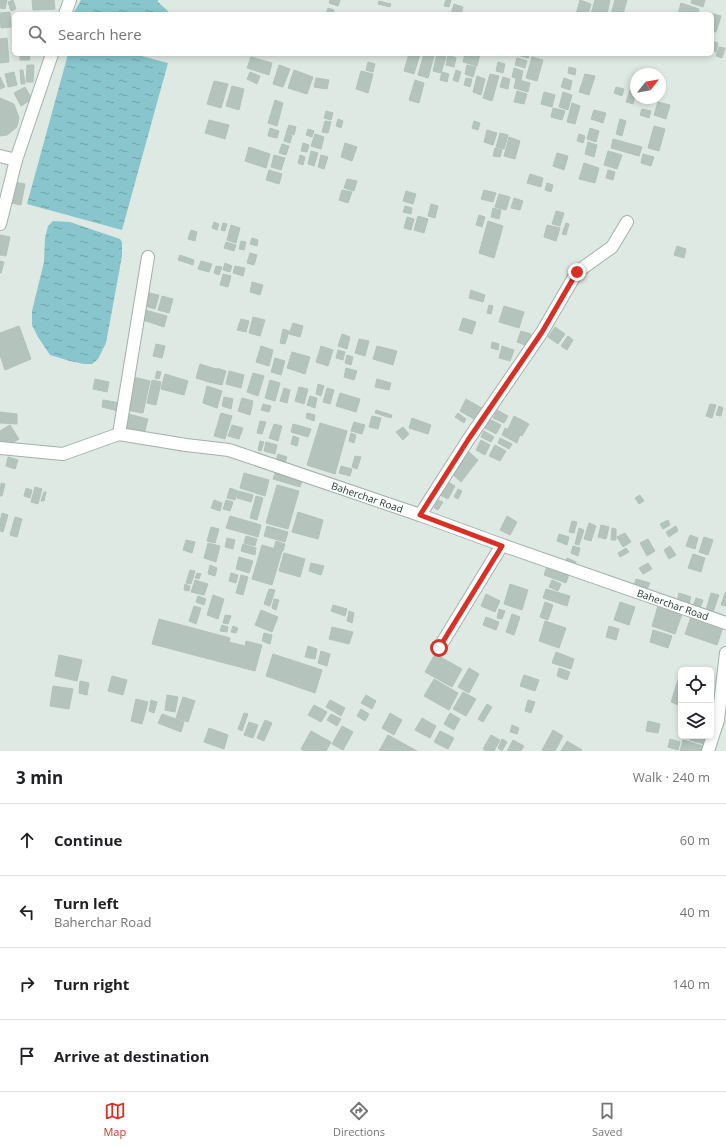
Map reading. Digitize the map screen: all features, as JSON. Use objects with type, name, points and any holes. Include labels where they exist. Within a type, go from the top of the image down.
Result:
[{"type":"street","points":[[66,12],[70,0]]},
{"type":"street","points":[[0,224],[16,160],[51,56]]},
{"type":"street","points":[[0,156],[16,160]]},
{"type":"street","points":[[420,515],[468,440],[542,332],[577,272],[612,247],[627,222]]},
{"type":"street","points":[[119,434],[148,258]]},
{"type":"street","name":"Baherchar Road","points":[[0,448],[63,454],[119,434],[186,445],[229,450],[420,515],[502,546],[726,623]]},
{"type":"street","points":[[439,648],[502,546]]},
{"type":"street","points":[[708,751],[718,720],[726,653]]},
{"type":"water","points":[[81,0],[158,0],[158,2],[169,12],[74,12]]},
{"type":"water","points":[[67,56],[142,56],[168,63],[122,230],[27,204]]},
{"type":"water","points":[[53,221],[70,222],[120,239],[122,242],[122,256],[106,343],[98,359],[92,364],[70,361],[50,355],[32,325],[32,311],[44,262],[45,238],[48,226]]},
{"type":"building","points":[[0,0],[7,0],[5,9],[0,8]]},
{"type":"building","points":[[13,0],[16,9],[11,11],[8,2]]},
{"type":"building","points":[[32,0],[54,0],[55,9],[33,10]]},
{"type":"building","points":[[330,0],[340,0],[338,6],[329,3]]},
{"type":"building","points":[[446,0],[451,0],[449,7],[444,6]]},
{"type":"building","points":[[580,0],[591,4],[589,12],[577,12]]},
{"type":"building","points":[[595,0],[610,0],[607,12],[592,12]]},
{"type":"building","points":[[615,0],[627,0],[624,12],[612,12]]},
{"type":"building","points":[[692,0],[705,0],[703,7],[691,3]]},
{"type":"building","points":[[379,1],[391,4],[390,7],[378,4]]},
{"type":"building","points":[[681,3],[699,9],[698,12],[679,12]]},
{"type":"building","points":[[454,4],[463,7],[462,12],[452,12]]},
{"type":"building","points":[[328,8],[334,10],[334,12],[327,12]]},
{"type":"building","points":[[10,12],[11,27],[1,28],[0,13]]},
{"type":"building","points":[[714,14],[721,16],[716,32],[714,32]]},
{"type":"building","points":[[7,38],[9,62],[0,63],[0,39]]},
{"type":"building","points":[[714,42],[718,43],[716,52],[714,52]]},
{"type":"building","points":[[719,47],[725,48],[722,58],[716,56]]},
{"type":"building","points":[[20,56],[29,56],[30,60],[20,60]]},
{"type":"building","points":[[408,56],[419,56],[414,74],[404,71]]},
{"type":"building","points":[[423,56],[434,56],[428,78],[418,75]]},
{"type":"building","points":[[437,56],[446,57],[441,73],[433,71]]},
{"type":"building","points":[[448,56],[456,58],[454,67],[446,65]]},
{"type":"building","points":[[464,56],[480,56],[477,66],[463,62]]},
{"type":"building","points":[[251,57],[272,63],[269,75],[247,68]]},
{"type":"building","points":[[532,57],[543,60],[537,81],[526,78]]},
{"type":"building","points":[[517,58],[527,61],[525,68],[515,65]]},
{"type":"building","points":[[368,62],[375,64],[373,72],[366,70]]},
{"type":"building","points":[[498,62],[505,64],[503,73],[496,71]]},
{"type":"building","points":[[27,65],[34,65],[33,82],[26,82]]},
{"type":"building","points":[[279,65],[290,69],[283,87],[273,84]]},
{"type":"building","points":[[467,65],[476,67],[473,77],[465,74]]},
{"type":"building","points":[[569,67],[576,69],[575,75],[568,73]]},
{"type":"building","points":[[514,68],[523,71],[521,80],[512,77]]},
{"type":"building","points":[[20,70],[23,70],[25,84],[21,84]]},
{"type":"building","points":[[294,70],[313,77],[307,94],[288,88]]},
{"type":"building","points":[[456,70],[461,72],[458,82],[453,80]]},
{"type":"building","points":[[361,71],[373,74],[368,93],[356,89]]},
{"type":"building","points":[[14,72],[17,85],[8,87],[5,74]]},
{"type":"building","points":[[250,72],[260,76],[257,84],[247,79]]},
{"type":"building","points":[[442,72],[449,74],[447,82],[440,80]]},
{"type":"building","points":[[490,74],[499,76],[492,101],[483,98]]},
{"type":"building","points":[[585,74],[595,76],[589,95],[579,92]]},
{"type":"building","points":[[477,76],[485,79],[481,95],[473,92]]},
{"type":"building","points":[[0,77],[5,87],[0,89]]},
{"type":"building","points":[[503,77],[510,79],[508,89],[500,87]]},
{"type":"building","points":[[316,78],[329,80],[327,89],[314,87]]},
{"type":"building","points":[[466,78],[472,79],[470,87],[464,85]]},
{"type":"building","points":[[564,78],[572,81],[570,90],[561,87]]},
{"type":"building","points":[[516,79],[530,83],[528,92],[514,88]]},
{"type":"building","points":[[415,80],[424,83],[419,103],[409,100]]},
{"type":"building","points":[[214,81],[228,84],[221,108],[207,104]]},
{"type":"building","points":[[232,86],[244,89],[239,110],[226,106]]},
{"type":"building","points":[[25,87],[32,99],[21,106],[14,93]]},
{"type":"building","points":[[616,87],[624,89],[622,96],[614,93]]},
{"type":"building","points":[[630,90],[630,103],[626,102]]},
{"type":"building","points":[[517,91],[527,94],[524,104],[514,102]]},
{"type":"building","points":[[544,92],[555,95],[552,107],[541,104]]},
{"type":"building","points":[[563,92],[572,95],[568,110],[559,107]]},
{"type":"building","points":[[0,98],[14,104],[19,118],[17,127],[7,135],[0,136]]},
{"type":"building","points":[[275,100],[283,103],[277,126],[268,123]]},
{"type":"building","points":[[572,103],[580,106],[575,124],[567,122]]},
{"type":"building","points":[[657,104],[670,105],[666,119],[654,115]]},
{"type":"building","points":[[553,108],[565,111],[562,120],[551,117]]},
{"type":"building","points":[[642,109],[651,111],[649,118],[640,115]]},
{"type":"building","points":[[594,110],[606,113],[603,123],[591,119]]},
{"type":"building","points":[[326,111],[333,113],[331,120],[324,118]]},
{"type":"building","points":[[338,119],[343,121],[341,128],[336,126]]},
{"type":"building","points":[[620,119],[626,121],[622,136],[616,134]]},
{"type":"building","points":[[209,120],[229,125],[225,139],[205,133]]},
{"type":"building","points":[[325,121],[331,122],[328,133],[322,132]]},
{"type":"building","points":[[474,121],[480,123],[478,130],[472,128]]},
{"type":"building","points":[[289,125],[296,127],[294,135],[286,133]]},
{"type":"building","points":[[654,126],[665,129],[659,151],[648,148]]},
{"type":"building","points":[[270,128],[279,131],[277,138],[268,136]]},
{"type":"building","points":[[590,128],[599,131],[596,142],[587,139]]},
{"type":"building","points":[[308,129],[314,131],[312,137],[306,135]]},
{"type":"building","points":[[487,130],[497,133],[493,145],[484,142]]},
{"type":"building","points":[[500,133],[508,135],[504,149],[496,147]]},
{"type":"building","points":[[286,134],[292,136],[290,143],[284,141]]},
{"type":"building","points":[[315,134],[324,137],[321,149],[311,146]]},
{"type":"building","points":[[579,134],[585,136],[583,143],[577,141]]},
{"type":"building","points":[[509,137],[520,141],[515,159],[504,156]]},
{"type":"building","points":[[613,139],[642,147],[639,156],[611,148]]},
{"type":"building","points":[[588,142],[597,145],[594,157],[585,154]]},
{"type":"building","points":[[303,143],[309,145],[307,152],[301,151]]},
{"type":"building","points":[[345,143],[357,147],[352,161],[341,157]]},
{"type":"building","points":[[282,144],[289,146],[286,155],[279,153]]},
{"type":"building","points":[[249,147],[270,154],[266,168],[245,161]]},
{"type":"building","points":[[495,148],[502,150],[500,157],[493,156]]},
{"type":"building","points":[[311,151],[318,153],[314,166],[308,164]]},
{"type":"building","points":[[608,151],[622,155],[617,169],[604,165]]},
{"type":"building","points":[[557,153],[568,156],[564,170],[553,166]]},
{"type":"building","points":[[643,154],[654,157],[651,166],[641,163]]},
{"type":"building","points":[[274,155],[285,158],[281,170],[271,167]]},
{"type":"building","points":[[300,155],[305,157],[303,165],[298,163]]},
{"type":"building","points":[[321,155],[328,157],[324,169],[318,167]]},
{"type":"building","points":[[584,163],[599,168],[595,183],[579,179]]},
{"type":"building","points":[[269,170],[282,174],[279,184],[266,180]]},
{"type":"building","points":[[608,170],[615,172],[613,180],[606,178]]},
{"type":"building","points":[[530,174],[543,178],[541,187],[527,183]]},
{"type":"building","points":[[347,179],[357,181],[354,191],[344,188]]},
{"type":"building","points":[[15,182],[25,184],[21,205],[11,203]]},
{"type":"building","points":[[547,183],[553,185],[551,192],[545,190]]},
{"type":"building","points":[[342,190],[352,192],[348,203],[339,200]]},
{"type":"building","points":[[484,190],[496,193],[493,202],[481,199]]},
{"type":"building","points":[[406,191],[416,194],[413,204],[403,201]]},
{"type":"building","points":[[499,194],[510,197],[506,210],[495,207]]},
{"type":"building","points":[[514,198],[523,201],[520,210],[511,208]]},
{"type":"building","points":[[431,204],[438,206],[435,218],[428,216]]},
{"type":"building","points":[[405,206],[412,208],[411,214],[403,212]]},
{"type":"building","points":[[493,208],[501,210],[499,219],[491,217]]},
{"type":"building","points":[[556,211],[564,213],[560,226],[552,224]]},
{"type":"building","points":[[479,215],[485,217],[482,227],[476,225]]},
{"type":"building","points":[[418,216],[428,219],[424,233],[414,230]]},
{"type":"building","points":[[407,217],[414,219],[411,230],[404,228]]},
{"type":"building","points":[[488,221],[503,226],[494,258],[479,253]]},
{"type":"building","points":[[214,222],[219,224],[217,230],[212,228]]},
{"type":"building","points":[[223,223],[227,224],[225,231],[221,230]]},
{"type":"building","points":[[566,223],[569,224],[566,235],[562,234]]},
{"type":"building","points":[[231,225],[240,228],[236,243],[227,240]]},
{"type":"building","points":[[547,225],[560,228],[556,241],[544,237]]},
{"type":"building","points":[[191,230],[197,232],[195,241],[188,239]]},
{"type":"building","points":[[0,235],[10,237],[6,256],[0,255]]},
{"type":"building","points":[[252,238],[258,240],[257,246],[250,244]]},
{"type":"building","points":[[241,241],[246,242],[244,250],[239,249]]},
{"type":"building","points":[[226,242],[236,245],[234,251],[224,248]]},
{"type":"building","points":[[677,246],[686,249],[684,258],[674,255]]},
{"type":"building","points":[[250,253],[257,255],[254,265],[247,263]]},
{"type":"building","points":[[180,255],[194,260],[193,265],[178,260]]},
{"type":"building","points":[[0,261],[4,262],[1,273],[0,273]]},
{"type":"building","points":[[201,261],[212,264],[209,272],[198,269]]},
{"type":"building","points":[[225,263],[232,266],[230,272],[223,270]]},
{"type":"building","points":[[216,266],[222,267],[219,275],[214,273]]},
{"type":"building","points":[[235,266],[245,268],[243,276],[233,273]]},
{"type":"building","points":[[223,274],[231,276],[228,287],[220,285]]},
{"type":"building","points":[[252,282],[263,285],[260,295],[250,292]]},
{"type":"building","points":[[471,290],[485,295],[483,302],[469,298]]},
{"type":"building","points":[[149,293],[159,295],[155,309],[145,306]]},
{"type":"building","points":[[162,296],[173,299],[169,313],[158,310]]},
{"type":"building","points":[[489,305],[493,306],[491,314],[487,313]]},
{"type":"building","points":[[504,306],[524,312],[519,328],[499,322]]},
{"type":"building","points":[[145,310],[167,316],[164,327],[143,320]]},
{"type":"building","points":[[253,317],[265,320],[260,336],[249,333]]},
{"type":"building","points":[[463,318],[476,322],[472,334],[459,330]]},
{"type":"building","points":[[241,319],[249,321],[246,332],[237,330]]},
{"type":"building","points":[[293,323],[303,326],[300,337],[289,334]]},
{"type":"building","points":[[19,326],[31,359],[5,370],[0,355],[0,333]]},
{"type":"building","points":[[555,327],[565,334],[558,344],[548,337]]},
{"type":"building","points":[[283,329],[289,331],[285,344],[280,343]]},
{"type":"building","points":[[521,331],[531,334],[528,346],[517,342]]},
{"type":"building","points":[[342,334],[350,337],[347,349],[338,346]]},
{"type":"building","points":[[568,336],[573,340],[567,350],[561,346]]},
{"type":"building","points":[[359,339],[369,341],[365,356],[355,353]]},
{"type":"building","points":[[492,342],[499,344],[498,350],[491,348]]},
{"type":"building","points":[[156,344],[165,346],[162,358],[153,356]]},
{"type":"building","points":[[261,346],[273,350],[269,366],[256,362]]},
{"type":"building","points":[[321,346],[333,350],[328,366],[316,362]]},
{"type":"building","points":[[377,346],[397,351],[393,365],[373,359]]},
{"type":"building","points":[[502,346],[514,350],[510,361],[499,358]]},
{"type":"building","points":[[338,350],[345,352],[343,360],[336,358]]},
{"type":"building","points":[[292,352],[310,357],[305,374],[287,368]]},
{"type":"building","points":[[347,355],[353,357],[351,365],[345,363]]},
{"type":"building","points":[[275,358],[285,361],[281,375],[271,372]]},
{"type":"building","points":[[200,364],[216,369],[212,383],[196,378]]},
{"type":"building","points":[[217,368],[226,371],[222,385],[213,383]]},
{"type":"building","points":[[346,368],[357,371],[354,380],[344,377]]},
{"type":"building","points":[[157,371],[161,372],[159,379],[155,378]]},
{"type":"building","points":[[229,371],[244,375],[241,388],[226,384]]},
{"type":"building","points":[[253,373],[264,376],[258,396],[247,392]]},
{"type":"building","points":[[165,374],[188,381],[184,395],[161,389]]},
{"type":"building","points":[[133,377],[150,381],[143,413],[126,410]]},
{"type":"building","points":[[95,379],[109,382],[107,392],[93,389]]},
{"type":"building","points":[[377,379],[391,383],[389,390],[375,387]]},
{"type":"building","points":[[152,380],[161,382],[156,405],[147,403]]},
{"type":"building","points":[[270,380],[280,383],[275,401],[265,398]]},
{"type":"building","points":[[318,384],[324,386],[321,396],[316,394]]},
{"type":"building","points":[[207,386],[222,391],[217,408],[203,403]]},
{"type":"building","points":[[299,387],[308,389],[304,404],[295,401]]},
{"type":"building","points":[[284,388],[290,390],[287,403],[280,401]]},
{"type":"building","points":[[327,388],[334,390],[330,404],[323,402]]},
{"type":"building","points":[[340,393],[360,399],[356,412],[336,406]]},
{"type":"building","points":[[310,396],[317,398],[315,408],[307,405]]},
{"type":"building","points":[[224,397],[233,399],[231,409],[222,406]]},
{"type":"building","points":[[242,398],[253,401],[250,415],[238,411]]},
{"type":"building","points":[[466,399],[485,410],[479,422],[460,411]]},
{"type":"building","points":[[103,400],[120,403],[118,411],[102,407]]},
{"type":"building","points":[[263,404],[271,406],[269,412],[261,410]]},
{"type":"building","points":[[710,404],[716,405],[712,418],[706,416]]},
{"type":"building","points":[[719,406],[723,408],[721,416],[716,415]]},
{"type":"building","points":[[376,410],[392,415],[391,418],[375,413]]},
{"type":"building","points":[[497,410],[508,416],[504,423],[493,418]]},
{"type":"building","points":[[0,412],[17,414],[17,424],[0,423]]},
{"type":"building","points":[[221,413],[232,416],[225,439],[214,436]]},
{"type":"building","points":[[307,413],[315,415],[314,421],[306,418]]},
{"type":"building","points":[[458,413],[466,419],[464,423],[455,417]]},
{"type":"building","points":[[128,414],[148,419],[144,434],[125,430]]},
{"type":"building","points":[[372,416],[381,418],[378,429],[369,427]]},
{"type":"building","points":[[514,416],[529,424],[522,436],[508,429]]},
{"type":"building","points":[[412,418],[431,425],[428,434],[409,428]]},
{"type":"building","points":[[489,419],[501,425],[496,434],[485,428]]},
{"type":"building","points":[[260,421],[266,422],[262,434],[257,433]]},
{"type":"building","points":[[354,422],[365,425],[362,434],[351,431]]},
{"type":"building","points":[[320,423],[347,431],[335,474],[307,465]]},
{"type":"building","points":[[274,424],[282,426],[278,441],[269,438]]},
{"type":"building","points":[[293,424],[311,429],[308,437],[291,432]]},
{"type":"building","points":[[10,425],[19,439],[3,448],[0,444],[0,431]]},
{"type":"building","points":[[232,425],[243,428],[239,439],[228,436]]},
{"type":"building","points":[[403,427],[409,434],[403,440],[396,432]]},
{"type":"building","points":[[505,428],[520,435],[517,443],[502,435]]},
{"type":"building","points":[[484,431],[494,437],[491,442],[481,437]]},
{"type":"building","points":[[351,433],[356,435],[354,443],[349,441]]},
{"type":"building","points":[[293,436],[299,438],[297,446],[291,444]]},
{"type":"building","points":[[500,438],[512,444],[509,449],[498,443]]},
{"type":"building","points":[[481,440],[490,445],[485,455],[476,450]]},
{"type":"building","points":[[260,441],[264,442],[261,451],[258,450]]},
{"type":"building","points":[[266,442],[277,445],[275,454],[264,451]]},
{"type":"building","points":[[495,445],[506,451],[500,461],[489,456]]},
{"type":"building","points":[[469,452],[478,460],[461,482],[452,474]]},
{"type":"building","points":[[278,454],[287,457],[285,464],[276,461]]},
{"type":"building","points":[[355,456],[361,457],[357,469],[352,467]]},
{"type":"building","points":[[8,457],[18,460],[15,469],[6,466]]},
{"type":"building","points":[[341,466],[352,469],[350,476],[339,473]]},
{"type":"building","points":[[276,470],[303,478],[300,487],[273,479]]},
{"type":"building","points":[[244,473],[269,480],[265,496],[240,488]]},
{"type":"building","points":[[446,481],[455,486],[448,499],[440,495]]},
{"type":"building","points":[[1,483],[5,484],[2,496],[0,496]]},
{"type":"building","points":[[277,485],[299,491],[288,529],[266,523]]},
{"type":"building","points":[[35,487],[42,489],[38,504],[31,502]]},
{"type":"building","points":[[26,488],[32,490],[30,498],[24,496]]},
{"type":"building","points":[[230,488],[238,491],[235,500],[227,498]]},
{"type":"building","points":[[458,489],[462,491],[458,499],[454,497]]},
{"type":"building","points":[[239,491],[253,495],[251,502],[237,498]]},
{"type":"building","points":[[44,492],[46,492],[44,501],[41,501]]},
{"type":"building","points":[[640,495],[644,501],[639,504],[635,498]]},
{"type":"building","points":[[256,496],[263,498],[257,520],[250,518]]},
{"type":"building","points":[[214,500],[222,503],[220,511],[211,508]]},
{"type":"building","points":[[226,500],[233,502],[230,511],[223,509]]},
{"type":"building","points":[[438,500],[443,502],[438,510],[434,508]]},
{"type":"building","points":[[298,512],[323,520],[318,539],[292,532]]},
{"type":"building","points":[[2,513],[8,515],[3,532],[0,531]]},
{"type":"building","points":[[230,516],[261,525],[258,537],[226,528]]},
{"type":"building","points":[[507,516],[517,522],[510,535],[500,530]]},
{"type":"building","points":[[15,517],[22,519],[17,537],[10,535]]},
{"type":"building","points":[[668,520],[670,525],[663,529],[660,524]]},
{"type":"building","points":[[572,521],[577,522],[574,533],[569,532]]},
{"type":"building","points":[[589,523],[596,526],[591,541],[584,539]]},
{"type":"building","points":[[601,525],[609,527],[606,539],[598,537]]},
{"type":"building","points":[[267,526],[288,532],[285,542],[264,536]]},
{"type":"building","points":[[676,526],[678,531],[669,537],[666,532]]},
{"type":"building","points":[[211,527],[219,529],[215,543],[207,541]]},
{"type":"building","points":[[579,528],[584,530],[579,545],[575,544]]},
{"type":"building","points":[[612,528],[616,529],[616,540],[611,540]]},
{"type":"building","points":[[625,533],[631,542],[623,547],[617,537]]},
{"type":"building","points":[[559,534],[569,537],[567,545],[557,541]]},
{"type":"building","points":[[690,535],[698,538],[695,549],[686,546]]},
{"type":"building","points":[[246,536],[257,539],[255,546],[244,543]]},
{"type":"building","points":[[704,537],[713,540],[708,555],[699,552]]},
{"type":"building","points":[[227,538],[235,540],[233,549],[225,547]]},
{"type":"building","points":[[648,539],[655,551],[647,556],[640,543]]},
{"type":"building","points":[[186,540],[195,542],[192,553],[183,550]]},
{"type":"building","points":[[276,541],[285,544],[283,551],[274,548]]},
{"type":"building","points":[[208,543],[220,546],[216,562],[204,558]]},
{"type":"building","points":[[243,544],[256,548],[255,555],[241,551]]},
{"type":"building","points":[[262,545],[282,551],[272,585],[252,579]]},
{"type":"building","points":[[573,546],[580,548],[578,556],[571,553]]},
{"type":"building","points":[[670,546],[676,555],[669,559],[664,550]]},
{"type":"building","points":[[626,548],[629,552],[620,557],[618,553]]},
{"type":"building","points":[[284,553],[305,559],[300,577],[279,571]]},
{"type":"building","points":[[693,554],[705,558],[701,572],[688,568]]},
{"type":"building","points":[[239,557],[253,561],[249,573],[236,569]]},
{"type":"building","points":[[567,558],[576,562],[574,568],[564,564]]},
{"type":"building","points":[[311,563],[324,566],[321,575],[309,571]]},
{"type":"building","points":[[548,563],[570,571],[566,583],[544,575]]},
{"type":"building","points":[[648,563],[652,569],[643,574],[639,568]]},
{"type":"building","points":[[210,565],[217,568],[215,576],[208,574]]},
{"type":"building","points":[[190,570],[195,571],[191,584],[186,583]]},
{"type":"building","points":[[197,573],[201,574],[199,579],[195,578]]},
{"type":"building","points":[[231,573],[238,575],[236,583],[229,581]]},
{"type":"building","points":[[241,575],[248,577],[243,595],[236,593]]},
{"type":"building","points":[[636,579],[650,583],[647,589],[634,585]]},
{"type":"building","points":[[195,580],[208,584],[204,595],[191,592]]},
{"type":"building","points":[[552,580],[561,584],[558,591],[549,587]]},
{"type":"building","points":[[185,584],[190,586],[189,591],[184,590]]},
{"type":"building","points":[[510,584],[528,590],[522,610],[504,604]]},
{"type":"building","points":[[269,589],[275,590],[270,606],[264,604]]},
{"type":"building","points":[[546,589],[570,596],[567,606],[543,598]]},
{"type":"building","points":[[679,593],[691,597],[688,606],[677,602]]},
{"type":"building","points":[[711,593],[719,595],[713,612],[706,610]]},
{"type":"building","points":[[726,593],[726,606],[721,605]]},
{"type":"building","points":[[486,594],[500,601],[495,612],[481,606]]},
{"type":"building","points":[[213,595],[224,599],[218,619],[207,615]]},
{"type":"building","points":[[198,596],[206,599],[204,605],[196,602]]},
{"type":"building","points":[[696,598],[703,600],[700,608],[693,606]]},
{"type":"building","points":[[274,599],[279,600],[276,610],[272,608]]},
{"type":"building","points":[[545,602],[553,605],[548,620],[540,617]]},
{"type":"building","points":[[620,602],[635,607],[629,625],[614,620]]},
{"type":"building","points":[[333,605],[347,609],[345,616],[331,611]]},
{"type":"building","points":[[194,606],[201,608],[196,624],[189,621]]},
{"type":"building","points":[[658,606],[682,614],[675,634],[652,626]]},
{"type":"building","points":[[499,609],[505,611],[502,619],[497,618]]},
{"type":"building","points":[[261,610],[278,617],[272,632],[255,625]]},
{"type":"building","points":[[349,611],[354,613],[352,623],[347,621]]},
{"type":"building","points":[[512,614],[520,617],[514,635],[506,632]]},
{"type":"building","points":[[225,615],[231,616],[228,624],[223,623]]},
{"type":"building","points":[[486,617],[499,622],[496,630],[483,625]]},
{"type":"building","points":[[691,617],[723,627],[717,645],[685,634]]},
{"type":"building","points":[[159,619],[230,638],[229,642],[245,646],[246,641],[262,645],[255,671],[152,644]]},
{"type":"building","points":[[545,621],[566,628],[559,648],[539,641]]},
{"type":"building","points":[[222,625],[228,627],[227,632],[220,631]]},
{"type":"building","points":[[233,626],[238,628],[236,633],[231,632]]},
{"type":"building","points":[[609,626],[619,629],[616,640],[606,637]]},
{"type":"building","points":[[332,627],[353,632],[349,644],[329,639]]},
{"type":"building","points":[[653,630],[672,636],[668,648],[650,642]]},
{"type":"building","points":[[264,633],[272,635],[270,644],[262,641]]},
{"type":"building","points":[[308,646],[317,649],[315,659],[305,657]]},
{"type":"building","points":[[321,651],[330,654],[327,666],[318,663]]},
{"type":"building","points":[[556,652],[574,659],[571,669],[552,663]]},
{"type":"building","points":[[273,654],[322,670],[315,693],[266,676]]},
{"type":"building","points":[[435,654],[462,669],[452,687],[425,672]]},
{"type":"building","points":[[59,655],[82,660],[77,681],[55,676]]},
{"type":"building","points":[[469,668],[479,674],[469,693],[458,687]]},
{"type":"building","points":[[559,668],[570,672],[567,680],[557,676]]},
{"type":"building","points":[[524,675],[539,680],[535,691],[520,686]]},
{"type":"building","points":[[112,676],[127,680],[123,695],[108,691]]},
{"type":"building","points":[[434,679],[458,693],[449,710],[424,696]]},
{"type":"building","points":[[678,680],[678,705],[671,702]]},
{"type":"building","points":[[80,681],[89,683],[87,695],[79,693]]},
{"type":"building","points":[[53,686],[73,689],[69,709],[50,706]]},
{"type":"building","points":[[463,692],[476,699],[466,716],[453,709]]},
{"type":"building","points":[[167,695],[178,697],[175,712],[165,710]]},
{"type":"building","points":[[366,695],[376,701],[372,709],[361,703]]},
{"type":"building","points":[[183,697],[195,701],[188,722],[176,718]]},
{"type":"building","points":[[136,699],[148,702],[142,724],[131,721]]},
{"type":"building","points":[[151,700],[157,702],[154,713],[149,711]]},
{"type":"building","points":[[330,700],[345,708],[341,716],[326,707]]},
{"type":"building","points":[[528,700],[535,702],[531,713],[525,711]]},
{"type":"building","points":[[487,704],[492,707],[483,722],[478,719]]},
{"type":"building","points":[[314,705],[327,712],[321,722],[308,715]]},
{"type":"building","points":[[361,709],[369,714],[365,721],[357,716]]},
{"type":"building","points":[[244,713],[248,714],[242,731],[238,729]]},
{"type":"building","points":[[390,713],[402,720],[394,735],[382,728]]},
{"type":"building","points":[[450,713],[460,719],[454,730],[444,724]]},
{"type":"building","points":[[162,714],[184,722],[181,732],[158,723]]},
{"type":"building","points":[[331,714],[341,719],[337,726],[327,720]]},
{"type":"building","points":[[422,718],[436,726],[430,738],[415,730]]},
{"type":"building","points":[[265,720],[272,723],[264,741],[257,738]]},
{"type":"building","points":[[648,721],[660,724],[658,733],[646,731]]},
{"type":"building","points":[[249,722],[258,725],[253,738],[244,735]]},
{"type":"building","points":[[512,725],[519,728],[517,734],[510,732]]},
{"type":"building","points":[[342,726],[353,732],[343,750],[332,744]]},
{"type":"building","points":[[209,728],[228,735],[224,749],[204,742]]},
{"type":"building","points":[[553,730],[563,736],[555,751],[544,751],[542,750]]},
{"type":"building","points":[[311,731],[331,742],[326,751],[305,751],[301,749]]},
{"type":"building","points":[[440,731],[454,738],[448,749],[434,742]]},
{"type":"building","points":[[388,735],[417,751],[379,751]]},
{"type":"building","points":[[491,735],[500,740],[494,751],[486,751],[483,749]]},
{"type":"building","points":[[502,739],[507,742],[502,751],[498,748]]},
{"type":"building","points":[[670,739],[680,742],[678,750],[668,747]]},
{"type":"building","points":[[690,739],[706,739],[704,744]]},
{"type":"building","points":[[513,740],[524,746],[521,751],[507,751]]},
{"type":"building","points":[[683,740],[703,746],[702,751],[680,751]]},
{"type":"building","points":[[567,741],[582,750],[561,751]]},
{"type":"route","points":[[439,648],[502,546],[420,515],[468,440],[542,332],[577,272]]}]
